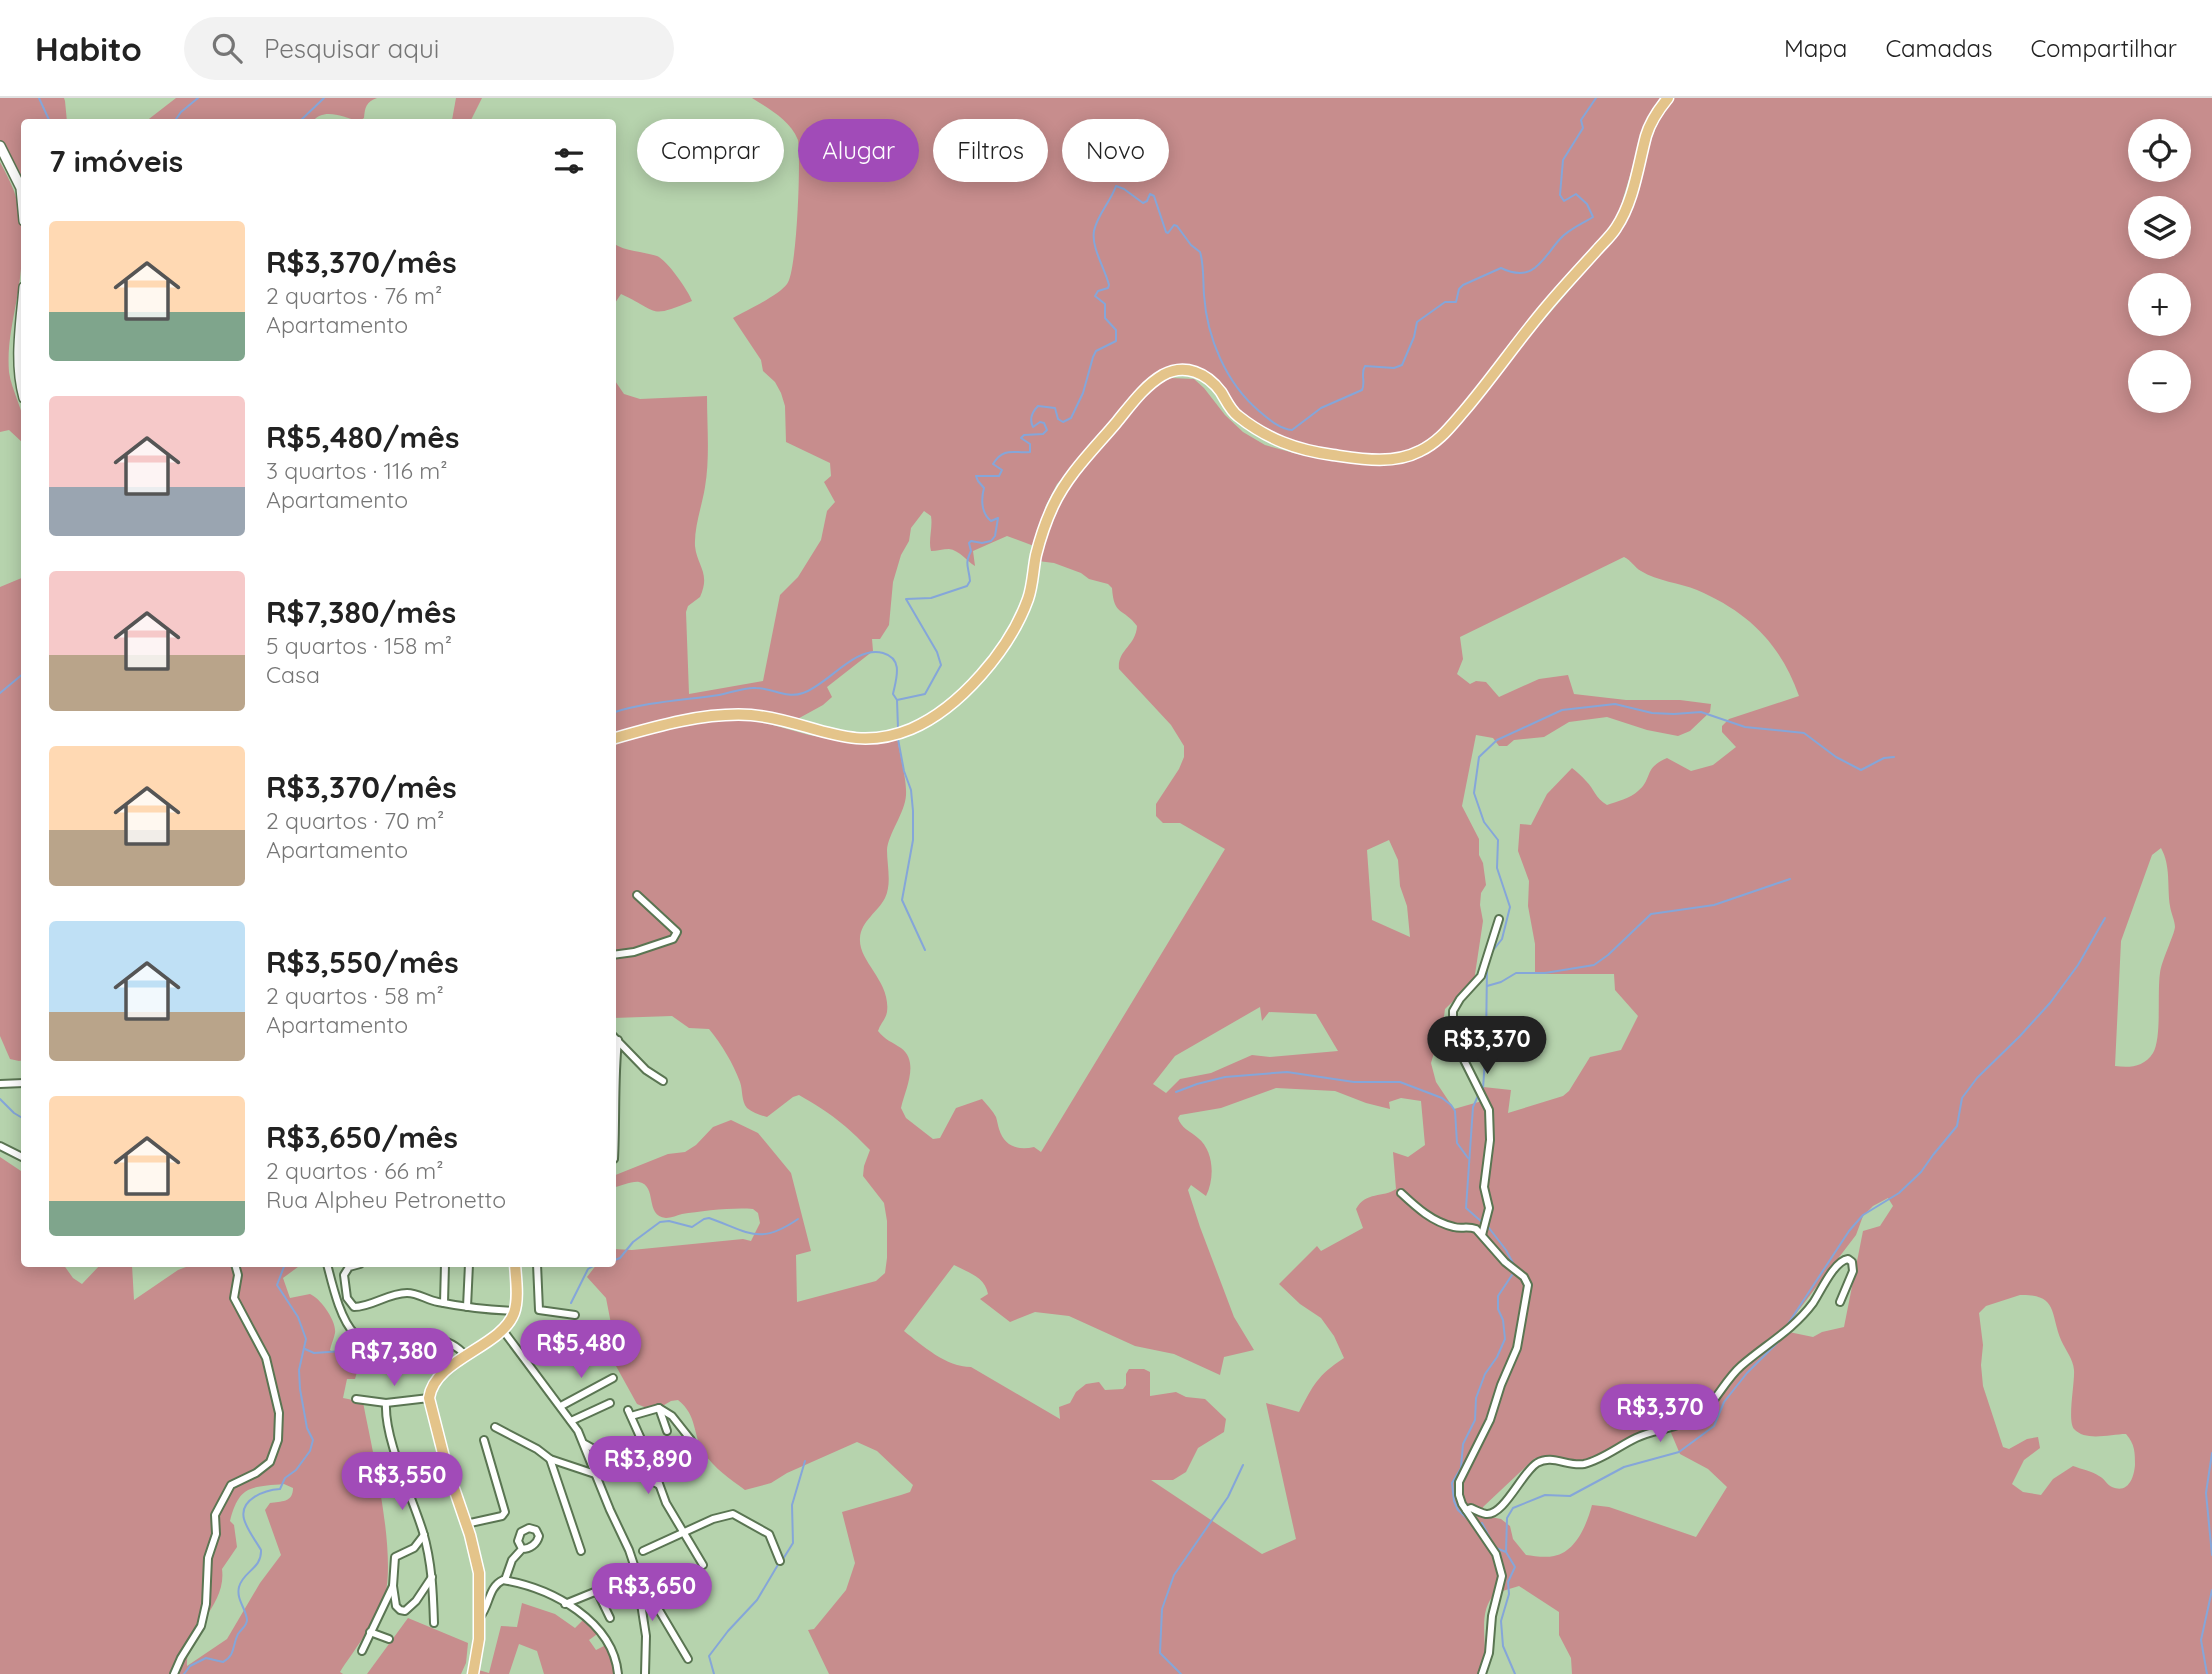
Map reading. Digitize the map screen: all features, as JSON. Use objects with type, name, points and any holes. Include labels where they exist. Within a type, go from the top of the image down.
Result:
[{"type":"main road","points":[[616,738],[705,716],[749,715],[784,720],[843,737],[880,738],[908,730],[938,715],[967,689],[1014,629],[1029,597],[1037,554],[1052,508],[1064,486],[1129,407],[1166,374],[1186,369],[1208,376],[1235,414],[1282,444],[1364,460],[1394,459],[1418,453],[1439,440],[1546,307],[1617,228],[1640,165],[1647,133],[1668,98]]},
{"type":"main road","points":[[0,146],[21,188]]},
{"type":"main road","points":[[21,322],[18,358],[21,388]]},
{"type":"main road","points":[[473,1674],[480,1617],[479,1573],[429,1398],[435,1382],[502,1329],[515,1311],[515,1267]]},
{"type":"street","points":[[616,954],[634,952],[673,939],[677,932],[637,895]]},
{"type":"street","points":[[1482,1235],[1489,1208],[1484,1187],[1490,1140],[1489,1110],[1464,1060],[1453,1011],[1481,976],[1499,919]]},
{"type":"street","points":[[616,1038],[646,1070],[663,1082]]},
{"type":"street","points":[[0,1084],[21,1083]]},
{"type":"street","points":[[0,1146],[21,1156]]},
{"type":"street","points":[[1401,1193],[1426,1215],[1455,1227],[1471,1227],[1482,1235],[1505,1262],[1524,1277],[1528,1285],[1517,1348],[1490,1420],[1459,1482],[1459,1495],[1496,1554],[1502,1576],[1492,1616],[1489,1653],[1482,1674]]},
{"type":"street","points":[[1466,1510],[1471,1508],[1488,1514],[1493,1512],[1509,1497],[1532,1467],[1543,1460],[1582,1465],[1637,1437],[1688,1422],[1712,1405],[1741,1366],[1793,1325],[1811,1306],[1838,1263],[1848,1259],[1854,1265],[1853,1271],[1840,1302]]},
{"type":"street","points":[[174,1674],[201,1626],[206,1604],[208,1558],[216,1534],[215,1515],[232,1484],[256,1473],[270,1462],[279,1433],[277,1402],[267,1358],[234,1298],[238,1275],[236,1267]]},
{"type":"street","points":[[328,1267],[348,1325],[357,1336],[369,1339],[411,1336],[448,1341],[460,1348],[466,1356]]},
{"type":"street","points":[[352,1267],[347,1269],[344,1278],[349,1301],[356,1307],[386,1296],[409,1293],[467,1307],[515,1311]]},
{"type":"street","points":[[444,1303],[445,1267]]},
{"type":"street","points":[[467,1307],[469,1267]]},
{"type":"street","points":[[537,1267],[540,1310],[575,1315]]},
{"type":"street","points":[[502,1329],[561,1406],[585,1444],[595,1474],[627,1544],[636,1571],[646,1636],[645,1674]]},
{"type":"street","points":[[561,1406],[613,1378]]},
{"type":"street","points":[[356,1399],[386,1403],[429,1398]]},
{"type":"street","points":[[386,1403],[388,1431],[424,1535],[433,1575],[434,1623]]},
{"type":"street","points":[[571,1421],[610,1403]]},
{"type":"street","points":[[659,1408],[667,1431]]},
{"type":"street","points":[[691,1440],[672,1416],[659,1408],[630,1413],[666,1503],[703,1565]]},
{"type":"street","points":[[495,1427],[537,1449],[550,1459],[595,1474]]},
{"type":"street","points":[[466,1524],[502,1516],[505,1511],[484,1440]]},
{"type":"street","points":[[585,1444],[659,1485]]},
{"type":"street","points":[[550,1459],[581,1551]]},
{"type":"street","points":[[643,1550],[713,1519],[735,1514],[769,1534],[780,1561]]},
{"type":"street","points":[[424,1535],[414,1548],[396,1556],[393,1563],[393,1586],[396,1606],[400,1611],[405,1611],[415,1601],[433,1575]]},
{"type":"street","points":[[505,1580],[512,1560],[522,1549]]},
{"type":"street","points":[[636,1571],[688,1659]]},
{"type":"street","points":[[480,1617],[486,1609],[492,1589],[498,1582],[505,1580],[549,1595],[602,1632],[614,1653],[618,1674]]},
{"type":"street","points":[[362,1651],[393,1586]]},
{"type":"street","points":[[565,1604],[597,1591],[610,1618]]},
{"type":"street","points":[[370,1632],[389,1639]]},
{"type":"shaded area","points":[[0,98],[64,98],[67,119],[21,119],[21,184],[17,167],[0,140]]},
{"type":"shaded area","points":[[176,98],[377,98],[368,103],[362,119],[328,114],[315,119],[149,119]]},
{"type":"shaded area","points":[[456,98],[482,98],[472,119],[452,119]]},
{"type":"shaded area","points":[[752,98],[1663,98],[1639,146],[1617,218],[1607,236],[1438,436],[1414,450],[1394,455],[1338,454],[1254,431],[1212,382],[1174,370],[1128,402],[1057,484],[1046,505],[1034,546],[1007,536],[973,551],[975,566],[953,550],[931,551],[931,516],[924,511],[911,528],[909,541],[901,555],[893,582],[889,625],[880,639],[872,639],[873,651],[827,687],[832,697],[823,705],[792,722],[738,710],[719,710],[616,734],[616,382],[624,394],[640,399],[707,396],[707,476],[695,539],[704,582],[700,597],[688,606],[686,612],[689,694],[763,681],[780,595],[798,577],[821,540],[827,511],[835,502],[824,482],[831,476],[830,463],[786,442],[785,406],[781,393],[775,382],[763,371],[761,360],[733,318],[770,298],[787,284],[796,238],[798,182],[919,182],[919,119],[798,119],[798,140],[782,119]]},
{"type":"shaded area","points":[[1673,98],[2212,98],[2212,1674],[1572,1674],[1571,1658],[1559,1635],[1559,1612],[1519,1586],[1496,1593],[1489,1601],[1484,1621],[1485,1654],[1482,1674],[829,1674],[808,1630],[814,1629],[846,1590],[855,1563],[842,1512],[910,1492],[913,1485],[877,1451],[857,1442],[787,1473],[771,1483],[745,1490],[723,1473],[704,1453],[689,1412],[678,1400],[654,1411],[637,1404],[616,1366],[631,1351],[613,1334],[606,1298],[587,1277],[595,1267],[616,1267],[616,1249],[632,1250],[743,1239],[751,1241],[760,1223],[758,1213],[753,1209],[708,1211],[666,1218],[655,1212],[645,1185],[636,1182],[616,1187],[616,1175],[668,1154],[685,1152],[696,1145],[713,1127],[731,1120],[758,1133],[791,1173],[811,1251],[796,1255],[797,1302],[876,1281],[885,1273],[887,1221],[884,1203],[863,1176],[870,1150],[828,1113],[799,1095],[767,1117],[747,1108],[734,1068],[709,1029],[689,1028],[672,1016],[616,1018],[616,742],[710,719],[755,720],[809,735],[846,741],[897,736],[905,781],[905,802],[888,844],[887,892],[863,927],[860,938],[864,955],[880,981],[887,1001],[886,1015],[878,1031],[901,1048],[910,1061],[910,1076],[901,1108],[906,1118],[933,1139],[940,1138],[956,1108],[982,1099],[995,1115],[1004,1140],[1017,1148],[1034,1147],[1041,1152],[1225,849],[1180,823],[1163,823],[1156,816],[1156,804],[1179,769],[1184,757],[1184,746],[1171,725],[1119,669],[1121,657],[1136,633],[1137,626],[1117,608],[1112,588],[1054,563],[1038,561],[1059,495],[1155,386],[1171,378],[1194,379],[1243,432],[1265,445],[1301,455],[1367,464],[1430,451],[1453,431],[1613,239],[1629,204],[1647,150]],"holes":[[[1624,557],[1647,574],[1697,590],[1747,619],[1772,645],[1799,696],[1729,719],[1722,726],[1722,732],[1736,747],[1713,765],[1691,771],[1667,758],[1654,766],[1643,787],[1623,800],[1607,805],[1572,768],[1547,794],[1531,825],[1520,824],[1518,851],[1529,881],[1528,906],[1535,944],[1535,974],[1614,974],[1615,990],[1638,1016],[1621,1050],[1590,1057],[1563,1096],[1508,1113],[1511,1090],[1474,1086],[1482,1101],[1454,1109],[1436,1082],[1431,1063],[1442,1031],[1445,1009],[1474,981],[1483,921],[1480,905],[1481,893],[1486,885],[1479,855],[1479,839],[1462,806],[1476,735],[1493,738],[1499,746],[1507,746],[1514,740],[1544,737],[1569,722],[1607,717],[1647,730],[1678,736],[1690,731],[1710,712],[1711,704],[1680,700],[1626,700],[1574,694],[1568,675],[1539,679],[1499,697],[1486,682],[1476,681],[1470,684],[1457,674],[1463,659],[1460,637]],[[1389,840],[1398,860],[1410,937],[1372,920],[1367,850]],[[2161,848],[2164,855],[2175,927],[2160,973],[2156,1046],[2149,1058],[2141,1064],[2115,1066],[2121,941],[2152,855]],[[1260,1007],[1262,1021],[1269,1012],[1316,1014],[1338,1051],[1270,1057],[1252,1055],[1211,1073],[1180,1079],[1166,1093],[1153,1084],[1175,1056]],[[1276,1088],[1335,1091],[1390,1109],[1389,1102],[1401,1098],[1421,1101],[1425,1145],[1408,1157],[1393,1152],[1396,1189],[1360,1203],[1356,1209],[1363,1228],[1321,1251],[1317,1246],[1279,1284],[1300,1304],[1321,1318],[1334,1336],[1344,1358],[1317,1381],[1299,1412],[1266,1403],[1296,1539],[1262,1554],[1151,1480],[1173,1480],[1186,1472],[1198,1448],[1224,1432],[1226,1419],[1205,1399],[1186,1397],[1176,1392],[1150,1396],[1150,1372],[1144,1369],[1129,1369],[1123,1389],[1105,1390],[1099,1382],[1086,1384],[1076,1392],[1070,1403],[1059,1407],[1060,1419],[971,1367],[944,1360],[904,1331],[954,1265],[984,1283],[988,1294],[980,1299],[1010,1322],[1035,1312],[1069,1316],[1135,1346],[1174,1354],[1220,1375],[1224,1357],[1254,1350],[1234,1317],[1188,1190],[1191,1185],[1206,1196],[1212,1173],[1210,1157],[1203,1143],[1184,1127],[1178,1118],[1180,1115],[1221,1108]],[[1888,1198],[1893,1206],[1880,1226],[1863,1231],[1844,1327],[1813,1337],[1789,1332],[1791,1322],[1798,1311],[1856,1235],[1863,1216],[1873,1206]],[[2020,1295],[2041,1298],[2051,1307],[2061,1340],[2073,1366],[2072,1425],[2085,1435],[2126,1434],[2133,1445],[2135,1456],[2132,1480],[2126,1487],[2112,1487],[2096,1474],[2073,1466],[2053,1479],[2041,1495],[2023,1492],[2012,1484],[2024,1460],[2040,1448],[2038,1437],[2027,1439],[2009,1449],[2003,1447],[1983,1386],[1983,1345],[1979,1313],[1986,1306]],[[1669,1428],[1680,1454],[1708,1469],[1727,1487],[1696,1537],[1609,1507],[1592,1505],[1584,1528],[1569,1549],[1551,1557],[1540,1557],[1526,1555],[1513,1539],[1510,1526],[1484,1512],[1483,1507],[1535,1458],[1575,1463],[1600,1458],[1637,1436]]]},
{"type":"shaded area","points":[[0,162],[14,191],[21,225],[20,276],[10,337],[9,372],[21,412],[21,441],[9,430],[0,432]]},
{"type":"shaded area","points":[[616,244],[657,256],[677,276],[692,301],[668,310],[655,311],[621,294],[616,302]]},
{"type":"shaded area","points":[[21,578],[19,1061],[10,1059],[0,1036],[0,587]]},
{"type":"shaded area","points":[[0,1157],[21,1171],[21,1267],[65,1267],[73,1278],[82,1284],[98,1267],[132,1267],[134,1300],[186,1267],[298,1267],[283,1278],[290,1298],[310,1294],[327,1310],[335,1328],[330,1350],[333,1352],[359,1344],[383,1341],[366,1368],[357,1372],[355,1379],[347,1379],[343,1398],[363,1402],[378,1475],[386,1533],[387,1584],[380,1611],[340,1672],[343,1674],[0,1674]],"holes":[[[284,1484],[293,1488],[289,1499],[270,1503],[265,1510],[281,1555],[260,1583],[227,1639],[187,1666],[192,1640],[213,1606],[222,1583],[222,1569],[237,1547],[234,1525],[230,1521],[238,1500],[248,1490],[263,1486]]]},
{"type":"shaded area","points":[[522,1603],[555,1614],[575,1628],[585,1618],[600,1632],[589,1640],[596,1650],[608,1644],[615,1674],[544,1674],[537,1651],[519,1644],[509,1674],[474,1674],[475,1669],[489,1673],[501,1626],[517,1627]]},
{"type":"shaded area","points":[[408,1618],[468,1643],[466,1663],[461,1674],[367,1674]]},
{"type":"waterway","points":[[39,98],[49,119]]},
{"type":"waterway","points":[[176,119],[198,98]]},
{"type":"waterway","points":[[302,119],[324,98]]},
{"type":"waterway","points":[[897,700],[925,694],[941,665],[937,652],[906,599],[931,598],[967,586],[970,581],[967,563],[971,551],[969,543],[991,541],[995,536],[998,518],[991,521],[985,514],[982,501],[984,488],[976,476],[999,476],[1002,470],[993,464],[997,458],[1010,452],[1030,452],[1030,444],[1021,438],[1024,435],[1043,434],[1047,430],[1044,423],[1040,422],[1033,427],[1032,416],[1038,406],[1055,408],[1058,419],[1063,422],[1071,418],[1083,393],[1096,351],[1116,341],[1116,330],[1105,318],[1105,304],[1095,296],[1109,285],[1096,251],[1094,237],[1098,219],[1116,186],[1143,203],[1150,194],[1154,196],[1166,232],[1174,225],[1177,226],[1191,245],[1200,252],[1206,311],[1220,359],[1247,400],[1274,423],[1292,430],[1321,408],[1362,390],[1365,366],[1394,368],[1402,365],[1414,337],[1417,322],[1445,302],[1456,302],[1459,289],[1463,285],[1501,268],[1512,272],[1529,271],[1536,267],[1571,229],[1593,217],[1587,204],[1576,194],[1564,201],[1560,195],[1563,160],[1583,128],[1581,120],[1596,98]]},
{"type":"waterway","points":[[616,712],[747,688],[797,695],[812,689],[852,660],[873,652],[890,656],[896,665],[897,676],[893,694],[897,700],[898,728]]},
{"type":"waterway","points":[[0,693],[21,676]]},
{"type":"waterway","points":[[1491,953],[1502,939],[1510,907],[1497,868],[1498,840],[1484,822],[1474,793],[1479,757],[1497,740],[1562,710],[1615,704],[1652,713],[1701,712],[1745,727],[1804,733],[1836,757],[1861,770],[1884,758],[1894,757]]},
{"type":"waterway","points":[[898,739],[911,790],[913,811],[913,840],[902,900],[925,950]]},
{"type":"waterway","points":[[1487,986],[1516,973],[1545,973],[1594,965],[1651,914],[1714,905],[1790,879]]},
{"type":"waterway","points":[[1786,1327],[1849,1231],[1863,1215],[1899,1193],[1921,1172],[1957,1126],[1962,1098],[1977,1078],[2050,1003],[2078,965],[2105,918]]},
{"type":"waterway","points":[[1483,1089],[1487,968]]},
{"type":"waterway","points":[[1176,1092],[1225,1077],[1287,1072],[1354,1082],[1400,1082],[1442,1098],[1451,1105],[1455,1111],[1457,1143],[1468,1158]]},
{"type":"waterway","points":[[1478,1096],[1473,1107],[1466,1208],[1483,1223]]},
{"type":"waterway","points":[[0,1099],[21,1117]]},
{"type":"waterway","points":[[616,1260],[633,1242],[660,1222],[669,1221],[692,1227],[709,1218],[744,1232],[763,1234],[785,1227],[798,1219]]},
{"type":"waterway","points":[[1489,1228],[1514,1265]]},
{"type":"waterway","points":[[184,1674],[190,1666],[206,1658],[223,1662],[232,1653],[238,1634],[247,1620],[239,1596],[239,1587],[261,1556],[261,1550],[244,1519],[245,1506],[267,1491],[280,1489],[285,1478],[296,1470],[310,1451],[313,1440],[307,1428],[300,1389],[299,1370],[306,1339],[298,1317],[277,1285],[284,1267]]},
{"type":"waterway","points":[[571,1303],[588,1269],[592,1267]]},
{"type":"waterway","points":[[1471,1522],[1458,1510],[1452,1483],[1461,1468],[1463,1444],[1475,1420],[1476,1398],[1485,1374],[1505,1339],[1498,1296],[1512,1275]]},
{"type":"waterway","points":[[1506,1552],[1507,1518],[1513,1508],[1545,1495],[1570,1496],[1624,1467],[1679,1452],[1714,1426],[1724,1402],[1747,1373],[1779,1341]]},
{"type":"waterway","points":[[305,1349],[314,1353],[343,1351]]},
{"type":"waterway","points":[[2212,1453],[2206,1493],[2212,1555]]},
{"type":"waterway","points":[[783,1559],[793,1543],[792,1505],[805,1461]]},
{"type":"waterway","points":[[1181,1674],[1160,1653],[1162,1609],[1174,1575],[1228,1497],[1243,1465]]},
{"type":"waterway","points":[[1482,1523],[1493,1544]]},
{"type":"waterway","points":[[1496,1548],[1506,1552],[1515,1567],[1508,1582],[1509,1594],[1501,1621],[1503,1646],[1515,1674]]},
{"type":"waterway","points":[[714,1674],[709,1656],[757,1600],[779,1563]]},
{"type":"waterway","points":[[2207,1674],[2201,1640],[2212,1590]]}]
